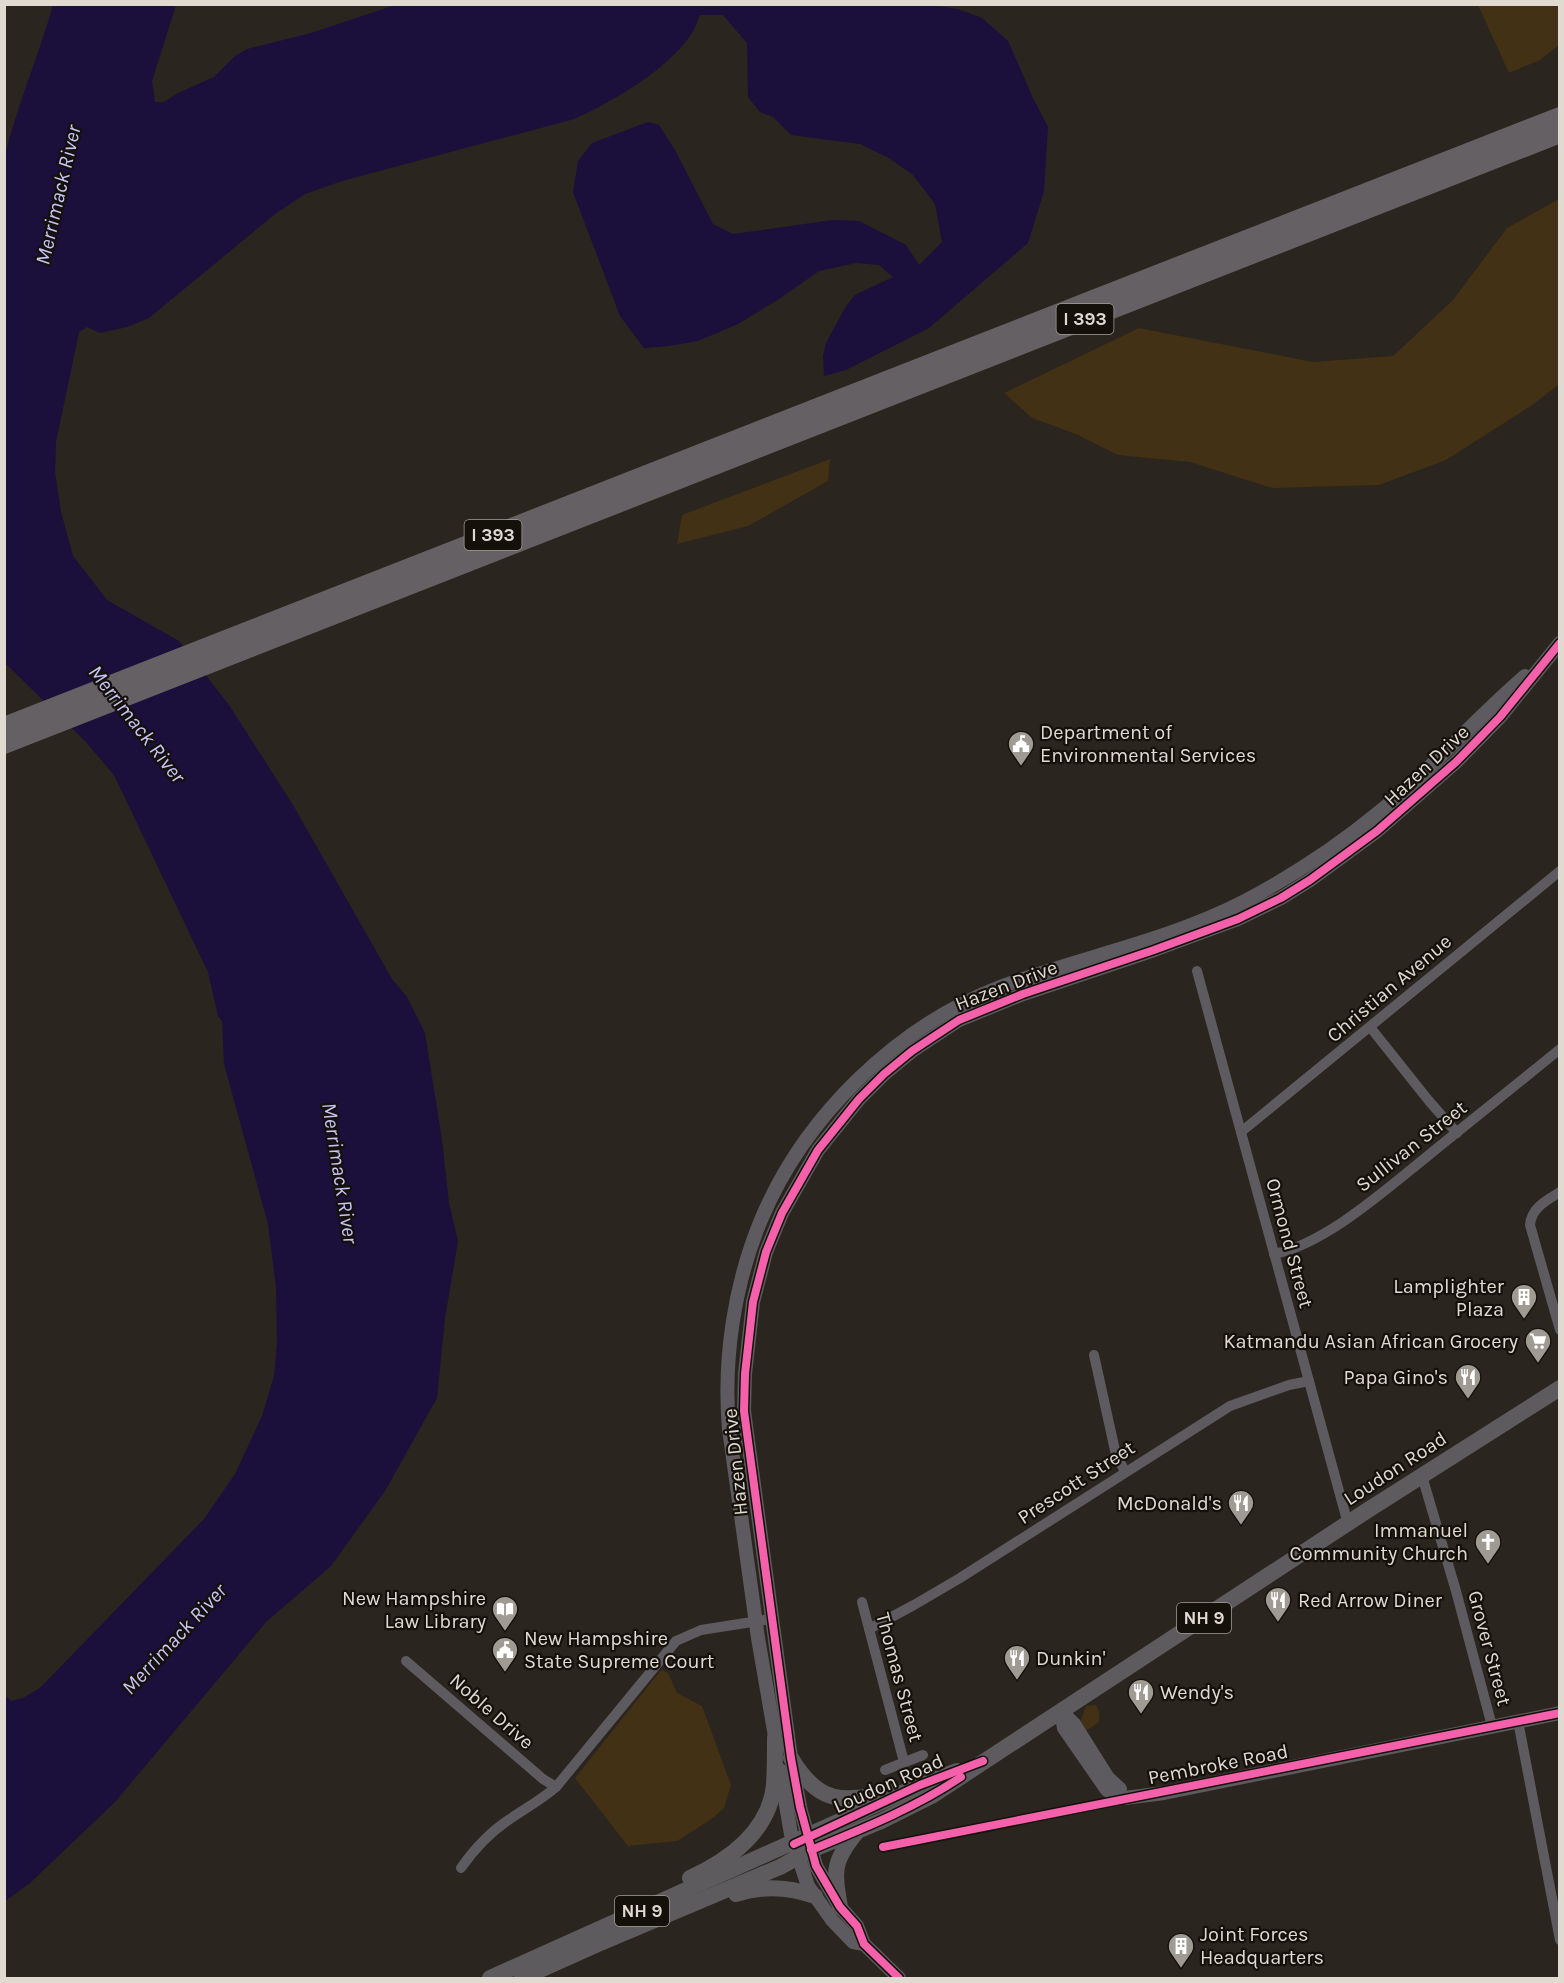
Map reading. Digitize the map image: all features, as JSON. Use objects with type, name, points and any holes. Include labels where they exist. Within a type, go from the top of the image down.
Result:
[{"type":"highway","name":"I 393","points":[[4,726],[32,725],[1560,117]]},
{"type":"highway","name":"I 393","points":[[229,647],[1560,133]]},
{"type":"highway","points":[[4,746],[32,725]]},
{"type":"main road","name":"Loudon Road","points":[[490,1978],[597,1931],[803,1847],[859,1830],[933,1795],[1560,1388]]},
{"type":"main road","points":[[597,1931],[630,1905],[703,1872],[739,1849],[762,1823],[774,1787],[775,1738]]},
{"type":"main road","points":[[791,1758],[807,1782],[832,1797],[861,1798],[920,1785]]},
{"type":"main road","name":"Loudon Road","points":[[522,1978],[634,1929],[803,1847],[920,1785],[983,1761]]},
{"type":"main road","points":[[840,1907],[835,1874],[842,1850],[859,1830]]},
{"type":"main road","points":[[634,1929],[666,1924],[740,1893],[756,1889],[787,1888],[815,1896]]},
{"type":"street","name":"Hazen Drive","points":[[803,1847],[791,1758],[764,1621],[728,1411],[729,1352],[735,1305],[760,1221],[795,1157],[840,1099],[885,1056],[952,1008],[999,988],[1199,922],[1244,902],[1302,869],[1377,814],[1560,643]]},
{"type":"street","name":"Christian Avenue","points":[[1241,1132],[1560,871]]},
{"type":"street","name":"Ormond Street","points":[[1197,971],[1348,1524]]},
{"type":"street","points":[[1370,1027],[1421,1092],[1457,1133]]},
{"type":"street","name":"Sullivan Street","points":[[1274,1254],[1287,1251],[1316,1237],[1352,1215],[1560,1048]]},
{"type":"street","points":[[1560,1192],[1534,1211],[1530,1225],[1560,1330]]},
{"type":"street","points":[[1094,1355],[1116,1455],[1125,1471]]},
{"type":"street","name":"Prescott Street","points":[[869,1629],[960,1578],[1230,1406],[1289,1385],[1309,1381]]},
{"type":"street","name":"Grover Street","points":[[1422,1476],[1492,1726]]},
{"type":"street","name":"Thomas Street","points":[[862,1602],[904,1762]]},
{"type":"street","name":"Hazen Drive","points":[[764,1621],[781,1780],[803,1847]]},
{"type":"street","points":[[461,1868],[482,1840],[510,1818],[541,1801],[556,1787],[675,1641],[701,1630],[764,1621]]},
{"type":"street","name":"Noble Drive","points":[[406,1661],[543,1779],[556,1787]]},
{"type":"street","points":[[1061,1711],[1064,1728],[1104,1787],[1120,1798],[1138,1797]]},
{"type":"street","name":"Pembroke Road","points":[[883,1847],[1560,1713]]},
{"type":"street","points":[[1518,1721],[1560,1940]]},
{"type":"street","points":[[885,1770],[923,1755]]},
{"type":"street","points":[[803,1847],[808,1886],[832,1920],[853,1942],[864,1944]]},
{"type":"street","points":[[803,1847],[840,1907],[857,1926],[864,1944],[899,1978]]},
{"type":"shaded area","points":[[1478,5],[1559,5],[1559,45],[1540,60],[1509,73]]},
{"type":"shaded area","points":[[1559,199],[1559,384],[1534,404],[1446,460],[1379,485],[1272,488],[1190,462],[1118,455],[1076,434],[1032,418],[1004,393],[1139,328],[1313,362],[1393,356],[1453,300],[1507,228]]},
{"type":"shaded area","points":[[830,459],[828,481],[748,526],[677,544],[682,515]]},
{"type":"shaded area","points":[[661,1670],[668,1673],[677,1693],[702,1706],[731,1785],[724,1808],[713,1818],[677,1841],[628,1846],[575,1778]]},
{"type":"shaded area","points":[[1096,1705],[1099,1722],[1086,1731],[1079,1725],[1086,1706]]},
{"type":"water","name":"Merrimack River","points":[[498,4],[923,4],[958,9],[982,18],[1008,41],[1048,127],[1044,191],[1028,243],[929,328],[846,370],[824,376],[823,356],[826,343],[845,308],[855,295],[893,277],[879,265],[856,263],[819,271],[738,324],[698,341],[644,348],[620,316],[573,192],[578,161],[592,143],[648,122],[659,125],[676,152],[713,224],[733,234],[833,220],[859,221],[906,245],[919,265],[942,242],[935,204],[913,175],[889,158],[860,144],[791,135],[773,117],[760,112],[748,97],[747,43],[723,15],[700,15],[690,36],[667,61],[638,84],[589,112],[574,119],[342,181],[305,194],[275,214],[149,318],[127,327],[100,333],[87,327],[79,332],[56,442],[55,472],[61,512],[73,556],[107,600],[179,641],[229,705],[293,805],[392,979],[407,997],[425,1033],[442,1140],[449,1203],[458,1241],[445,1318],[437,1398],[385,1491],[331,1566],[266,1622],[115,1802],[30,1883],[5,1901],[4,1694],[11,1701],[23,1698],[40,1688],[204,1519],[235,1474],[262,1416],[274,1376],[277,1342],[276,1287],[268,1224],[224,1064],[222,1021],[218,1016],[208,972],[114,775],[85,741],[5,663],[5,155],[53,5],[176,5],[152,81],[155,102],[164,102],[214,77],[235,56],[247,49],[311,33],[395,5],[491,6]]},
{"type":"cycle path","points":[[899,1978],[864,1944],[857,1926],[840,1907],[816,1866],[800,1807],[791,1758],[744,1411],[745,1374],[753,1302],[766,1252],[782,1213],[818,1150],[859,1099],[912,1051],[959,1020],[1023,994],[1238,919],[1281,898],[1310,880],[1377,831],[1456,762],[1500,717],[1560,643]]},
{"type":"cycle path","points":[[883,1847],[1560,1713]]},
{"type":"cycle path","points":[[794,1844],[920,1785],[983,1761]]},
{"type":"cycle path","points":[[811,1850],[907,1808],[961,1777]]},
{"type":"place","name":"Department of Environmental Services","points":[[1021,767]]},
{"type":"place","name":"Lamplighter Plaza","points":[[1524,1320]]},
{"type":"place","name":"Katmandu Asian African Grocery","points":[[1538,1364]]},
{"type":"place","name":"Papa Gino's","points":[[1468,1400]]},
{"type":"place","name":"McDonald's","points":[[1241,1526]]},
{"type":"place","name":"Immanuel Community Church","points":[[1488,1565]]},
{"type":"place","name":"Red Arrow Diner","points":[[1278,1623]]},
{"type":"place","name":"New Hampshire Law Library","points":[[505,1632]]},
{"type":"place","name":"New Hampshire State Supreme Court","points":[[505,1673]]},
{"type":"place","name":"Dunkin'","points":[[1017,1681]]},
{"type":"place","name":"Wendy's","points":[[1141,1715]]},
{"type":"place","name":"Joint Forces Headquarters","points":[[1181,1969]]}]
